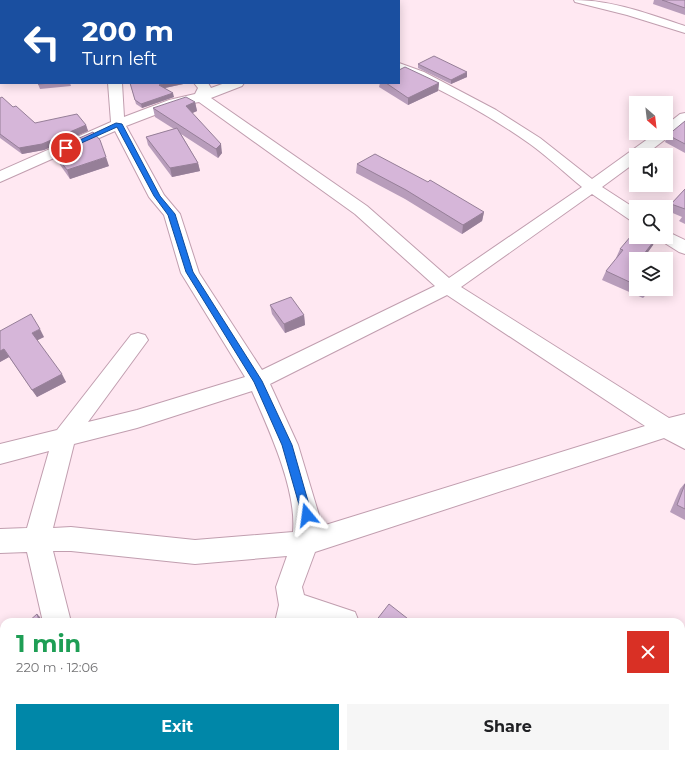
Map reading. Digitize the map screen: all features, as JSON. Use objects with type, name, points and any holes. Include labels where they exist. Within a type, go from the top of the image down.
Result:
[{"type":"street","points":[[579,0],[630,12],[685,30]]},
{"type":"street","points":[[400,66],[491,113],[535,141],[592,187],[629,211]]},
{"type":"street","points":[[115,84],[118,124],[157,196],[172,214],[190,272],[258,381],[287,445],[307,515],[305,543],[289,587],[291,614],[318,618]]},
{"type":"street","points":[[0,177],[118,124],[174,103],[201,90],[232,84]]},
{"type":"street","points":[[201,90],[361,210],[448,287],[679,430]]},
{"type":"street","points":[[673,128],[684,120]]},
{"type":"street","points":[[0,454],[65,436],[137,420],[258,381],[448,287],[592,187],[656,140]]},
{"type":"street","points":[[673,240],[685,248]]},
{"type":"street","points":[[56,618],[37,540],[65,436],[138,340]]},
{"type":"street","points":[[0,541],[71,539],[196,552],[305,543],[679,430]]},
{"type":"building","points":[[662,0],[685,0],[685,8]]},
{"type":"building","points":[[434,56],[467,72],[451,80],[418,64]]},
{"type":"building","points":[[405,67],[439,83],[408,98],[387,84],[400,84],[400,70]]},
{"type":"building","points":[[130,84],[163,84],[159,85],[173,93],[141,104],[135,100]]},
{"type":"building","points":[[2,97],[13,107],[16,106],[35,123],[77,114],[86,125],[42,144],[19,148],[0,134],[0,98]]},
{"type":"building","points":[[186,97],[195,102],[186,106],[221,144],[216,149],[153,108]]},
{"type":"building","points":[[685,121],[685,144],[673,138],[673,131]]},
{"type":"building","points":[[177,128],[198,163],[170,168],[146,137]]},
{"type":"building","points":[[93,132],[100,140],[106,157],[67,170],[52,150]]},
{"type":"building","points":[[375,154],[428,182],[430,180],[484,212],[463,225],[406,190],[357,164]]},
{"type":"building","points":[[685,189],[685,209],[673,205],[673,202]]},
{"type":"building","points":[[629,238],[629,244],[652,244],[645,252],[629,252],[629,282],[606,271],[623,250],[620,249]]},
{"type":"building","points":[[291,297],[304,315],[284,324],[270,305]]},
{"type":"building","points":[[31,314],[40,329],[32,333],[62,374],[32,390],[4,349],[0,351],[0,331]]},
{"type":"building","points":[[685,484],[685,509],[677,505]]},
{"type":"building","points":[[389,604],[407,618],[378,618]]},
{"type":"building","points":[[37,614],[38,618],[32,618]]},
{"type":"route","points":[[66,148],[118,124],[157,196],[172,214],[190,272],[258,381],[287,445],[307,515]]}]
